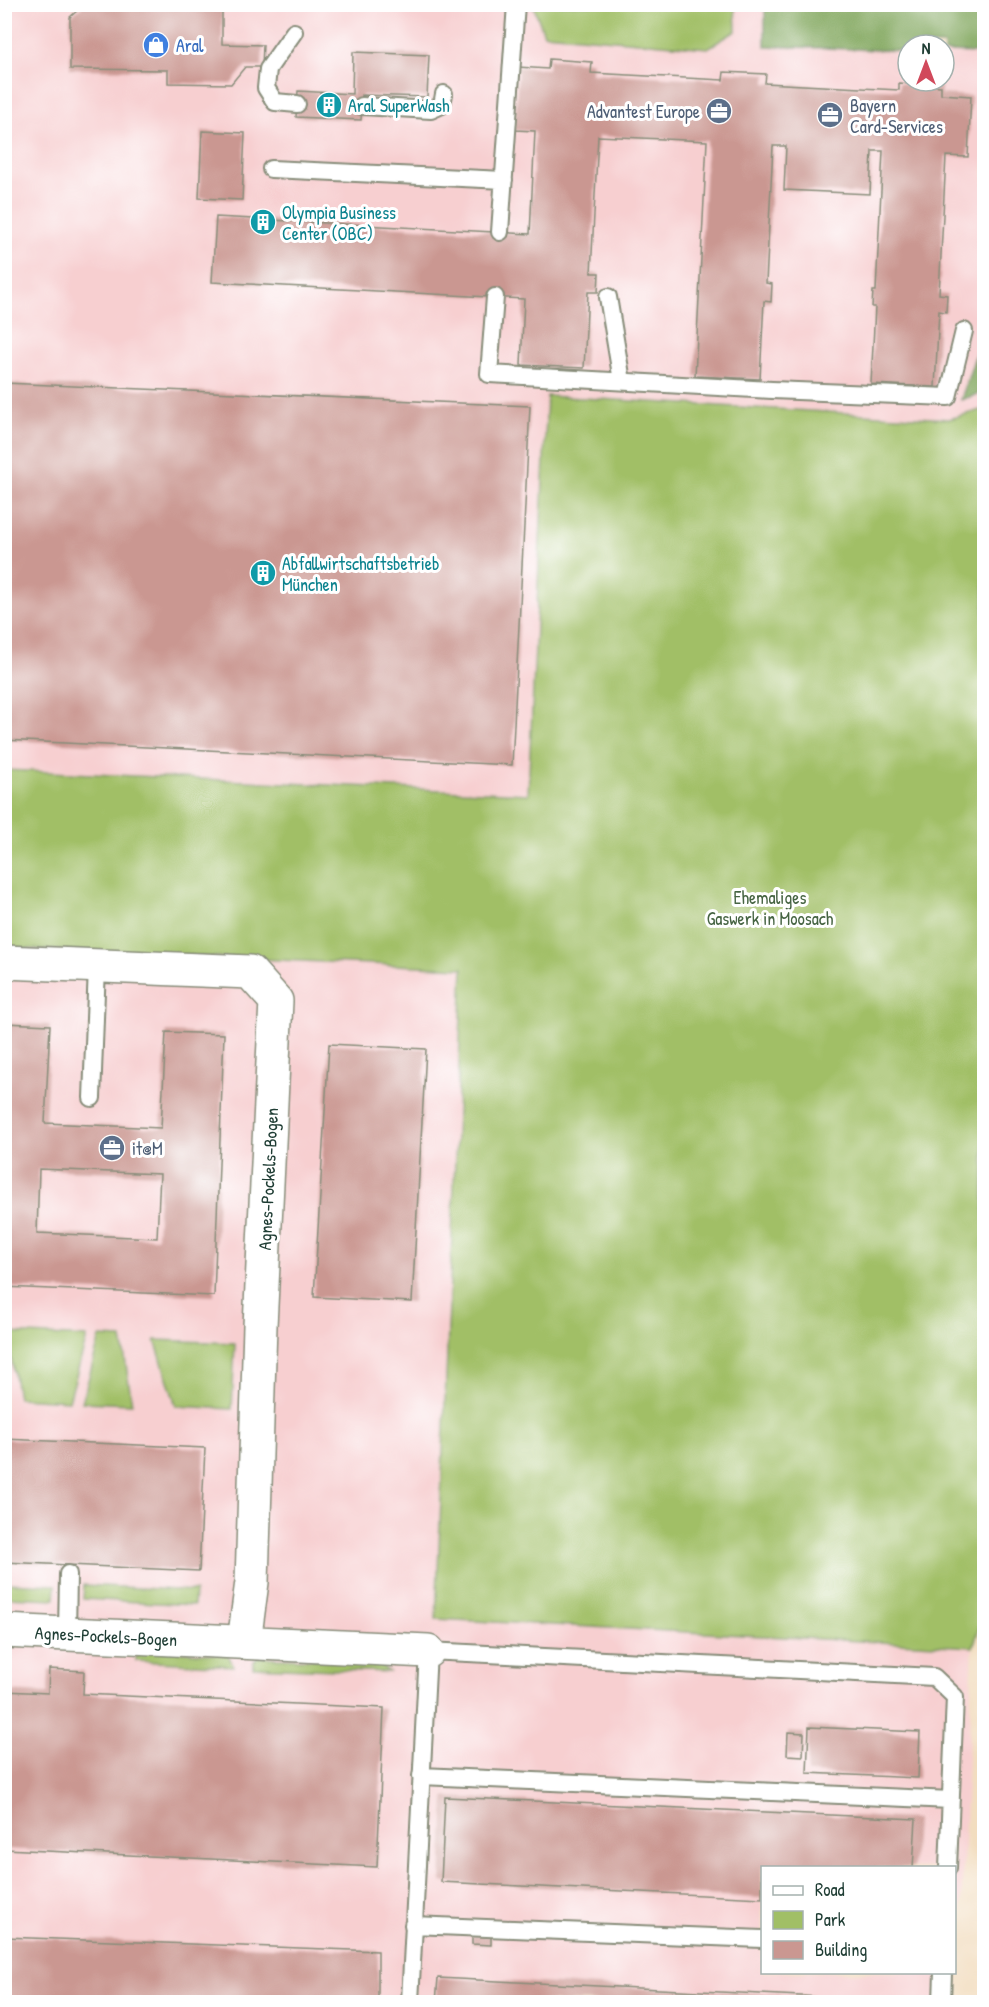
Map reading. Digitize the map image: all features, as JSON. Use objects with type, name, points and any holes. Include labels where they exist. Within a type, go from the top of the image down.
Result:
[{"type":"street","name":"Agnes-Pockels-Bogen","points":[[4,962],[250,972],[276,1001],[260,1326],[252,1582],[244,1642]]},
{"type":"street","name":"Agnes-Pockels-Bogen","points":[[4,1631],[428,1651]]},
{"type":"lane","points":[[500,232],[516,4]]},
{"type":"lane","points":[[294,32],[268,69],[267,88],[275,102],[297,104]]},
{"type":"lane","points":[[362,106],[431,110],[442,105],[444,94]]},
{"type":"lane","points":[[271,169],[504,180]]},
{"type":"lane","points":[[495,297],[489,374],[772,390],[948,397],[964,331]]},
{"type":"lane","points":[[608,297],[622,381]]},
{"type":"lane","points":[[92,1098],[97,966]]},
{"type":"lane","points":[[67,1634],[68,1574]]},
{"type":"lane","points":[[410,2002],[428,1651],[934,1677],[955,1697],[948,1866]]},
{"type":"lane","points":[[421,1776],[951,1800]]},
{"type":"lane","points":[[413,1925],[761,1939]]},
{"type":"lane","points":[[942,2002],[943,1974]]},
{"type":"shaded area","points":[[5,5],[984,5],[984,427],[528,794],[5,770]]},
{"type":"shaded area","points":[[5,948],[463,968],[436,1619],[973,1647],[957,2002],[5,2002]]},
{"type":"green space","points":[[533,5],[735,5],[736,31],[708,48],[544,34]]},
{"type":"green space","points":[[765,5],[984,5],[984,53],[956,52],[956,33],[896,33],[896,51],[765,46]]},
{"type":"green space","points":[[984,329],[984,392],[961,400],[961,399]]},
{"type":"green space","name":"Ehemaliges Gaswerk in Moosach","points":[[547,396],[949,419],[984,409],[984,1567],[982,1619],[973,1647],[436,1619],[463,968],[5,948],[5,770],[528,794]]},
{"type":"green space","points":[[7,1333],[87,1337],[69,1401],[18,1398]]},
{"type":"green space","points":[[100,1337],[122,1338],[132,1404],[82,1402]]},
{"type":"green space","points":[[155,1340],[235,1343],[232,1409],[176,1406]]},
{"type":"green space","points":[[5,1583],[56,1585],[55,1599],[5,1597]]},
{"type":"green space","points":[[84,1585],[195,1591],[194,1605],[83,1599]]},
{"type":"green space","points":[[141,1649],[228,1655],[234,1666],[136,1661],[136,1655]]},
{"type":"green space","points":[[258,1657],[377,1662],[389,1672],[253,1667]]},
{"type":"building","name":"Aral","points":[[85,4],[222,4],[222,44],[263,45],[262,67],[245,67],[231,84],[168,83],[168,70],[70,69],[70,17]]},
{"type":"building","points":[[353,52],[429,55],[427,97],[362,95],[361,120],[296,117],[298,91],[352,94]]},
{"type":"building","name":"Olympia Business Center (OBC)","points":[[549,59],[592,62],[591,73],[723,80],[724,72],[766,74],[765,83],[971,96],[968,157],[946,156],[939,294],[947,295],[946,312],[939,311],[935,387],[871,384],[875,307],[872,307],[873,291],[876,291],[883,151],[872,151],[870,194],[784,190],[786,146],[773,146],[766,283],[772,284],[771,302],[764,301],[760,379],[695,376],[707,141],[598,136],[591,273],[599,273],[598,292],[588,292],[584,368],[521,365],[524,299],[212,282],[216,217],[530,234],[535,131],[515,130],[518,67],[548,69]]},
{"type":"building","points":[[202,131],[245,133],[242,200],[199,198]]},
{"type":"building","name":"Abfallwirtschaftsbetrieb München","points":[[4,383],[530,406],[512,765],[4,740]]},
{"type":"building","name":"it@M","points":[[4,1023],[50,1025],[45,1123],[161,1128],[166,1032],[224,1034],[214,1296],[4,1287]],"holes":[[[39,1169],[160,1174],[157,1238],[37,1233]]]},
{"type":"building","points":[[329,1044],[426,1049],[412,1302],[314,1297]]},
{"type":"building","points":[[4,1439],[205,1448],[199,1571],[4,1562]]},
{"type":"building","points":[[49,1669],[84,1671],[83,1694],[384,1708],[377,1867],[5,1849],[5,1691],[48,1693]]},
{"type":"building","points":[[809,1727],[920,1732],[918,1778],[807,1773]]},
{"type":"building","points":[[788,1732],[804,1733],[803,1756],[787,1755]]},
{"type":"building","points":[[445,1797],[916,1819],[913,1866],[761,1866],[761,1898],[441,1882]]},
{"type":"building","points":[[472,1936],[491,1936],[491,1945],[472,1944]]},
{"type":"building","points":[[4,1937],[378,1951],[378,2002],[4,2002]]},
{"type":"building","points":[[438,1978],[901,2001],[901,2002],[436,2002]]},
{"type":"place","name":"Aral","points":[[156,45]]},
{"type":"place","name":"Aral SuperWash","points":[[329,105]]},
{"type":"place","name":"Advantest Europe","points":[[719,111]]},
{"type":"place","name":"Bayern Card-Services","points":[[830,115]]},
{"type":"place","name":"Olympia Business Center (OBC)","points":[[263,222]]},
{"type":"place","name":"Abfallwirtschaftsbetrieb München","points":[[263,573]]},
{"type":"place","name":"it@M","points":[[112,1148]]}]
